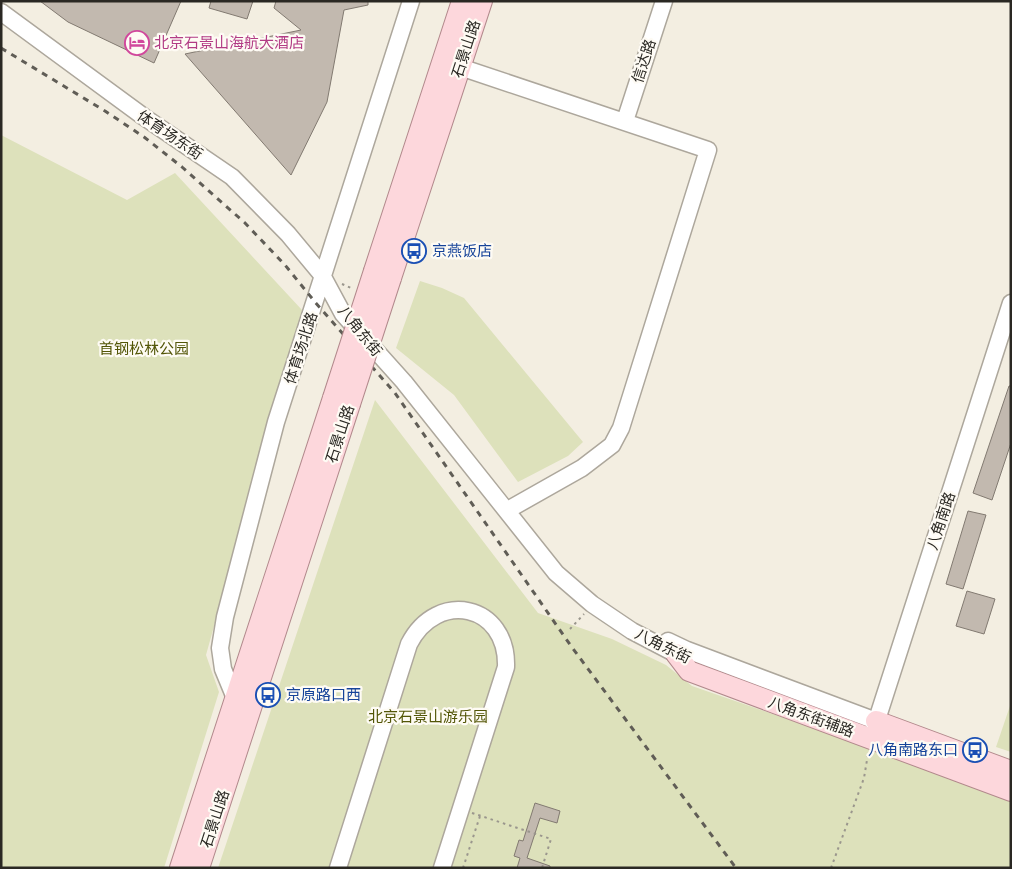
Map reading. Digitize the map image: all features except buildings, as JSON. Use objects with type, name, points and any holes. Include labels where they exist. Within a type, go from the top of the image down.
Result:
[{"type":"main road","name":"石景山路","points":[[199,868],[341,401],[382,274],[462,1]]},
{"type":"main road","name":"石景山路","points":[[382,274],[460,67],[482,1]]},
{"type":"main road","name":"石景山路","points":[[180,868],[235,698],[341,401]]},
{"type":"main road","name":"八角东街","points":[[676,654],[1011,782]]},
{"type":"main road","name":"八角东街","points":[[873,730],[1011,771]]},
{"type":"main road","name":"八角东街辅路","points":[[873,730],[1011,792]]},
{"type":"street","name":"体育场北路","points":[[235,698],[223,669],[220,648],[225,617],[276,422],[411,1]]},
{"type":"street","name":"信达路","points":[[625,121],[664,1]]},
{"type":"street","name":"体育场东街","points":[[1,12],[144,117],[232,177],[288,234],[322,275]]},
{"type":"street","points":[[460,67],[708,150],[622,428],[612,445],[582,468],[514,507]]},
{"type":"street","name":"八角东街","points":[[322,275],[343,314],[404,382],[556,573],[592,604],[624,626],[676,654]]},
{"type":"street","name":"八角南路","points":[[873,730],[1011,303]]},
{"type":"street","name":"八角东街","points":[[404,382],[435,405],[560,564],[597,597],[650,632],[687,650],[873,730]]},
{"type":"street","points":[[338,868],[409,644],[415,632],[434,616],[453,610],[468,611],[484,618],[495,628],[503,642],[506,667],[442,868]]},
{"type":"path","points":[[342,284],[356,290]]},
{"type":"path","points":[[570,629],[585,614]]},
{"type":"path","points":[[831,868],[864,778],[873,730]]},
{"type":"path","points":[[460,809],[551,839],[542,868]]},
{"type":"path","points":[[463,868],[480,816]]},
{"type":"green space","name":"首钢松林公园","points":[[1,135],[127,200],[175,173],[302,310],[206,655],[219,692],[164,868],[1,868]]},
{"type":"green space","points":[[420,281],[464,298],[583,442],[568,456],[518,482],[454,395],[396,348]]},
{"type":"green space","name":"北京石景山游乐园","points":[[375,400],[538,613],[612,639],[666,665],[692,686],[1011,797],[1011,868],[218,868]]},
{"type":"green space","points":[[1011,703],[1011,752],[996,747]]},
{"type":"railway","points":[[1,48],[144,137],[182,167],[245,223],[285,265],[395,393],[571,646],[736,868]]},
{"type":"place","name":"北京石景山海航大酒店","points":[[137,43]]},
{"type":"place","name":"京燕饭店","points":[[414,251]]},
{"type":"place","name":"京原路口西","points":[[268,695]]},
{"type":"place","name":"八角南路东口","points":[[975,750]]}]
